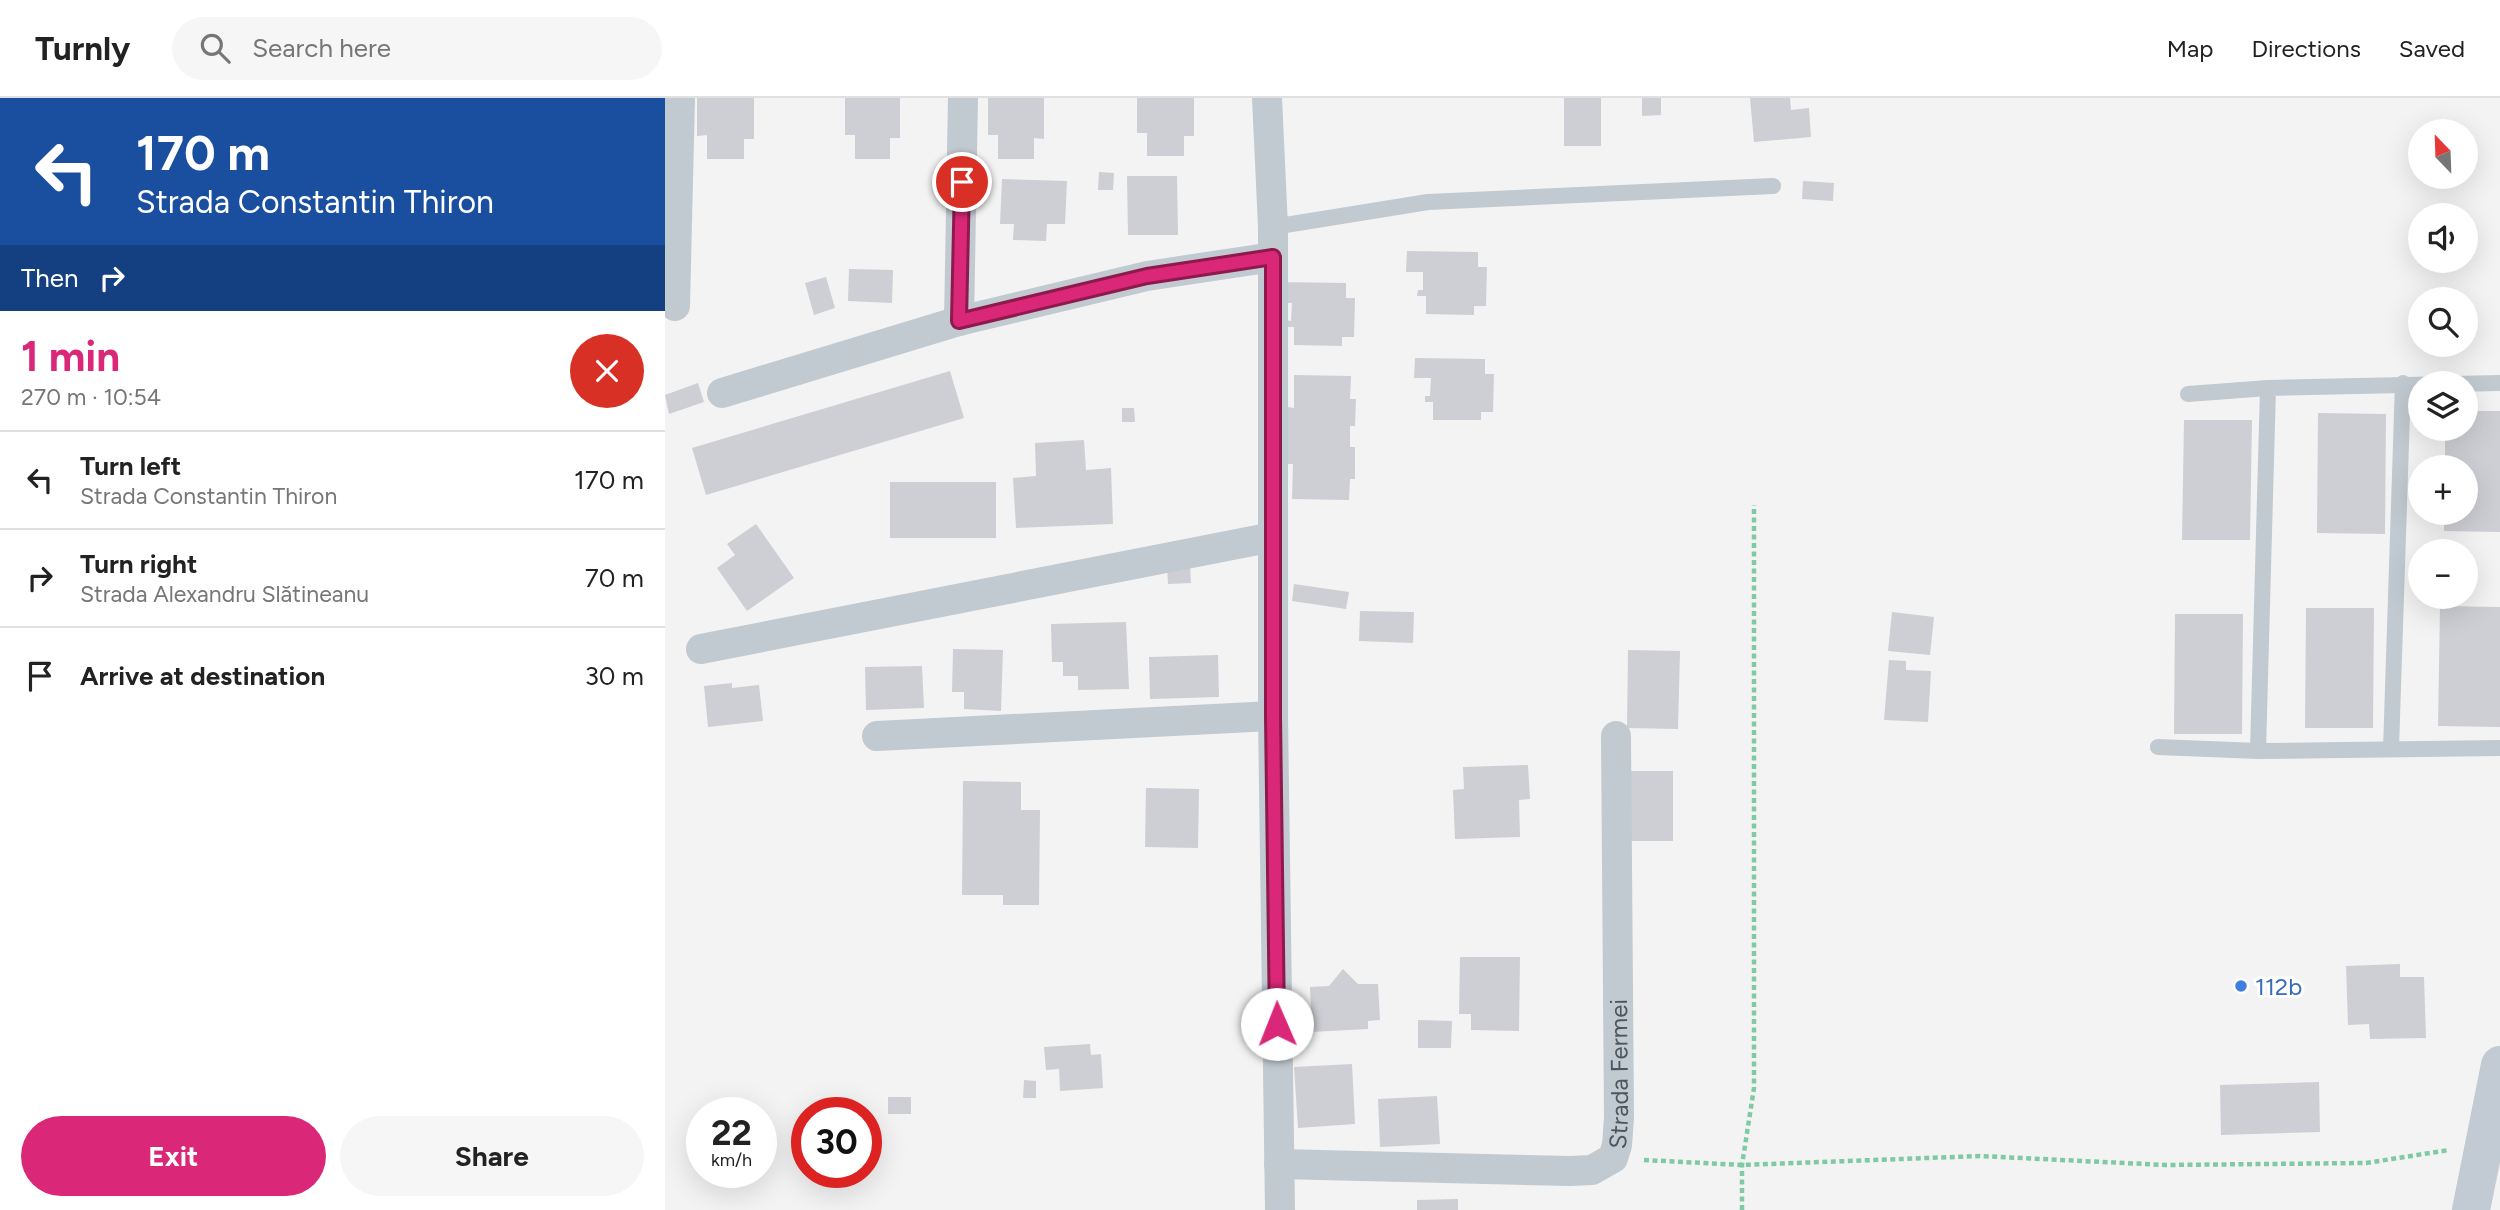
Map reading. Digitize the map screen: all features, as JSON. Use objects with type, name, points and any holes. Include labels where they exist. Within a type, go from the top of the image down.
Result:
[{"type":"street","points":[[675,306],[680,98]]},
{"type":"street","points":[[959,321],[963,98]]},
{"type":"street","points":[[1267,98],[1273,226],[1273,716],[1280,1210]]},
{"type":"street","points":[[722,393],[959,321],[1147,276],[1273,257]]},
{"type":"street","points":[[701,649],[1273,537]]},
{"type":"street","points":[[877,736],[1273,716]]},
{"type":"street","name":"Strada Fermei","points":[[1279,1164],[1570,1171],[1592,1170],[1613,1158],[1619,1118],[1616,736]]},
{"type":"street","points":[[2471,1210],[2500,1065]]},
{"type":"lane","points":[[1273,226],[1428,202],[1773,187]]},
{"type":"lane","points":[[2188,394],[2403,383],[2500,383]]},
{"type":"lane","points":[[2391,749],[2403,383]]},
{"type":"lane","points":[[2258,751],[2268,388]]},
{"type":"lane","points":[[2158,747],[2258,751],[2500,748]]},
{"type":"path","points":[[1742,1210],[1742,1165],[1754,1088],[1754,505]]},
{"type":"path","points":[[1613,1158],[1742,1165],[1980,1156],[2165,1166],[2366,1163],[2484,1144]]},
{"type":"building","points":[[697,98],[754,98],[754,139],[744,139],[744,159],[707,159],[707,135],[697,136]]},
{"type":"building","points":[[845,98],[900,98],[900,138],[890,138],[890,159],[855,159],[855,135],[845,135]]},
{"type":"building","points":[[988,98],[1044,98],[1044,139],[1034,138],[1034,159],[998,159],[998,135],[988,135]]},
{"type":"building","points":[[1137,98],[1194,98],[1194,136],[1184,136],[1184,156],[1147,156],[1147,133],[1137,133]]},
{"type":"building","points":[[1564,98],[1601,98],[1601,146],[1564,146]]},
{"type":"building","points":[[1642,98],[1661,98],[1661,115],[1642,116]]},
{"type":"building","points":[[1750,98],[1790,98],[1791,110],[1809,108],[1811,137],[1754,142]]},
{"type":"building","points":[[1099,172],[1114,173],[1113,190],[1098,190]]},
{"type":"building","points":[[1127,176],[1177,176],[1178,235],[1128,235]]},
{"type":"building","points":[[1002,179],[1067,181],[1065,224],[1047,224],[1046,241],[1013,240],[1014,224],[1000,224]]},
{"type":"building","points":[[1803,181],[1834,183],[1833,201],[1802,199]]},
{"type":"building","points":[[1407,251],[1478,252],[1478,267],[1487,267],[1486,306],[1474,306],[1474,315],[1426,314],[1426,296],[1417,296],[1418,290],[1423,290],[1423,272],[1406,272]]},
{"type":"building","points":[[849,269],[893,270],[892,303],[848,301]]},
{"type":"building","points":[[826,277],[835,308],[814,315],[805,283]]},
{"type":"building","points":[[1275,282],[1346,283],[1346,298],[1355,298],[1354,337],[1342,337],[1342,346],[1294,345],[1294,327],[1286,327],[1286,320],[1291,321],[1292,303],[1275,303]]},
{"type":"building","points":[[1415,358],[1485,359],[1485,374],[1494,374],[1493,412],[1481,412],[1481,420],[1433,420],[1433,402],[1425,402],[1425,396],[1430,396],[1431,378],[1414,378]]},
{"type":"building","points":[[950,371],[964,418],[706,495],[692,448]]},
{"type":"building","points":[[1294,375],[1351,376],[1350,399],[1356,399],[1355,426],[1350,426],[1350,447],[1355,447],[1355,479],[1350,479],[1349,500],[1292,499],[1293,464],[1285,464],[1287,407],[1294,408]]},
{"type":"building","points":[[698,383],[704,402],[669,414],[665,395]]},
{"type":"building","points":[[1122,408],[1134,408],[1135,422],[1122,422]]},
{"type":"building","points":[[2478,411],[2500,411],[2500,532],[2444,531],[2444,525],[2478,525],[2478,455],[2445,455],[2445,441],[2478,441]]},
{"type":"building","points":[[2318,413],[2386,414],[2385,534],[2317,533]]},
{"type":"building","points":[[2184,420],[2252,420],[2250,540],[2182,540]]},
{"type":"building","points":[[1084,440],[1086,470],[1111,468],[1113,524],[1016,528],[1013,478],[1036,476],[1035,443]]},
{"type":"building","points":[[890,482],[996,482],[996,538],[890,538]]},
{"type":"building","points":[[756,524],[794,578],[747,611],[717,568],[735,555],[727,544]]},
{"type":"building","points":[[1190,566],[1191,583],[1168,584],[1167,567]]},
{"type":"building","points":[[1294,584],[1349,592],[1346,609],[1292,601]]},
{"type":"building","points":[[2500,607],[2500,727],[2438,726],[2440,609]]},
{"type":"building","points":[[2306,608],[2374,608],[2373,728],[2305,728]]},
{"type":"building","points":[[1360,611],[1414,612],[1413,643],[1359,641]]},
{"type":"building","points":[[1892,612],[1934,617],[1930,655],[1888,651]]},
{"type":"building","points":[[2175,614],[2243,614],[2242,734],[2174,734]]},
{"type":"building","points":[[1126,622],[1129,689],[1078,690],[1078,676],[1063,676],[1063,662],[1052,662],[1051,624]]},
{"type":"building","points":[[953,649],[1003,650],[1001,711],[964,709],[964,692],[952,692]]},
{"type":"building","points":[[1628,650],[1680,651],[1678,729],[1627,728]]},
{"type":"building","points":[[1218,655],[1219,697],[1150,699],[1149,657]]},
{"type":"building","points":[[1889,660],[1906,661],[1906,670],[1931,671],[1928,722],[1884,720]]},
{"type":"building","points":[[922,666],[924,708],[866,710],[865,667]]},
{"type":"building","points":[[732,683],[732,688],[759,685],[763,721],[708,727],[704,686]]},
{"type":"building","points":[[1528,765],[1530,799],[1519,800],[1520,837],[1455,839],[1453,790],[1464,789],[1463,767]]},
{"type":"building","points":[[1628,771],[1673,771],[1673,841],[1627,841]]},
{"type":"building","points":[[963,781],[1021,782],[1021,810],[1040,810],[1039,905],[1003,905],[1003,895],[962,895]]},
{"type":"building","points":[[1146,788],[1199,789],[1198,848],[1145,847]]},
{"type":"building","points":[[1460,957],[1520,957],[1519,1031],[1471,1030],[1471,1014],[1459,1014]]},
{"type":"building","points":[[2400,964],[2400,977],[2424,977],[2426,1038],[2370,1039],[2369,1024],[2348,1025],[2346,966]]},
{"type":"building","points":[[1343,969],[1358,984],[1378,984],[1380,1020],[1368,1021],[1368,1029],[1312,1032],[1310,987],[1329,986]]},
{"type":"building","points":[[1418,1020],[1452,1021],[1451,1048],[1418,1048]]},
{"type":"building","points":[[1090,1044],[1091,1055],[1101,1054],[1103,1088],[1060,1091],[1059,1069],[1046,1070],[1044,1047]]},
{"type":"building","points":[[1352,1064],[1355,1124],[1298,1128],[1294,1067]]},
{"type":"building","points":[[1024,1080],[1036,1081],[1036,1098],[1023,1098]]},
{"type":"building","points":[[2319,1082],[2320,1132],[2221,1135],[2220,1085]]},
{"type":"building","points":[[1437,1096],[1440,1144],[1380,1147],[1378,1099]]},
{"type":"building","points":[[888,1097],[911,1097],[911,1114],[888,1114]]},
{"type":"building","points":[[1458,1199],[1458,1210],[1417,1210],[1417,1200]]},
{"type":"place","name":"112b","points":[[2241,986]]},
{"type":"route","points":[[962,182],[959,321],[1031,306],[1147,276],[1273,257],[1273,716],[1277,1024]]}]
